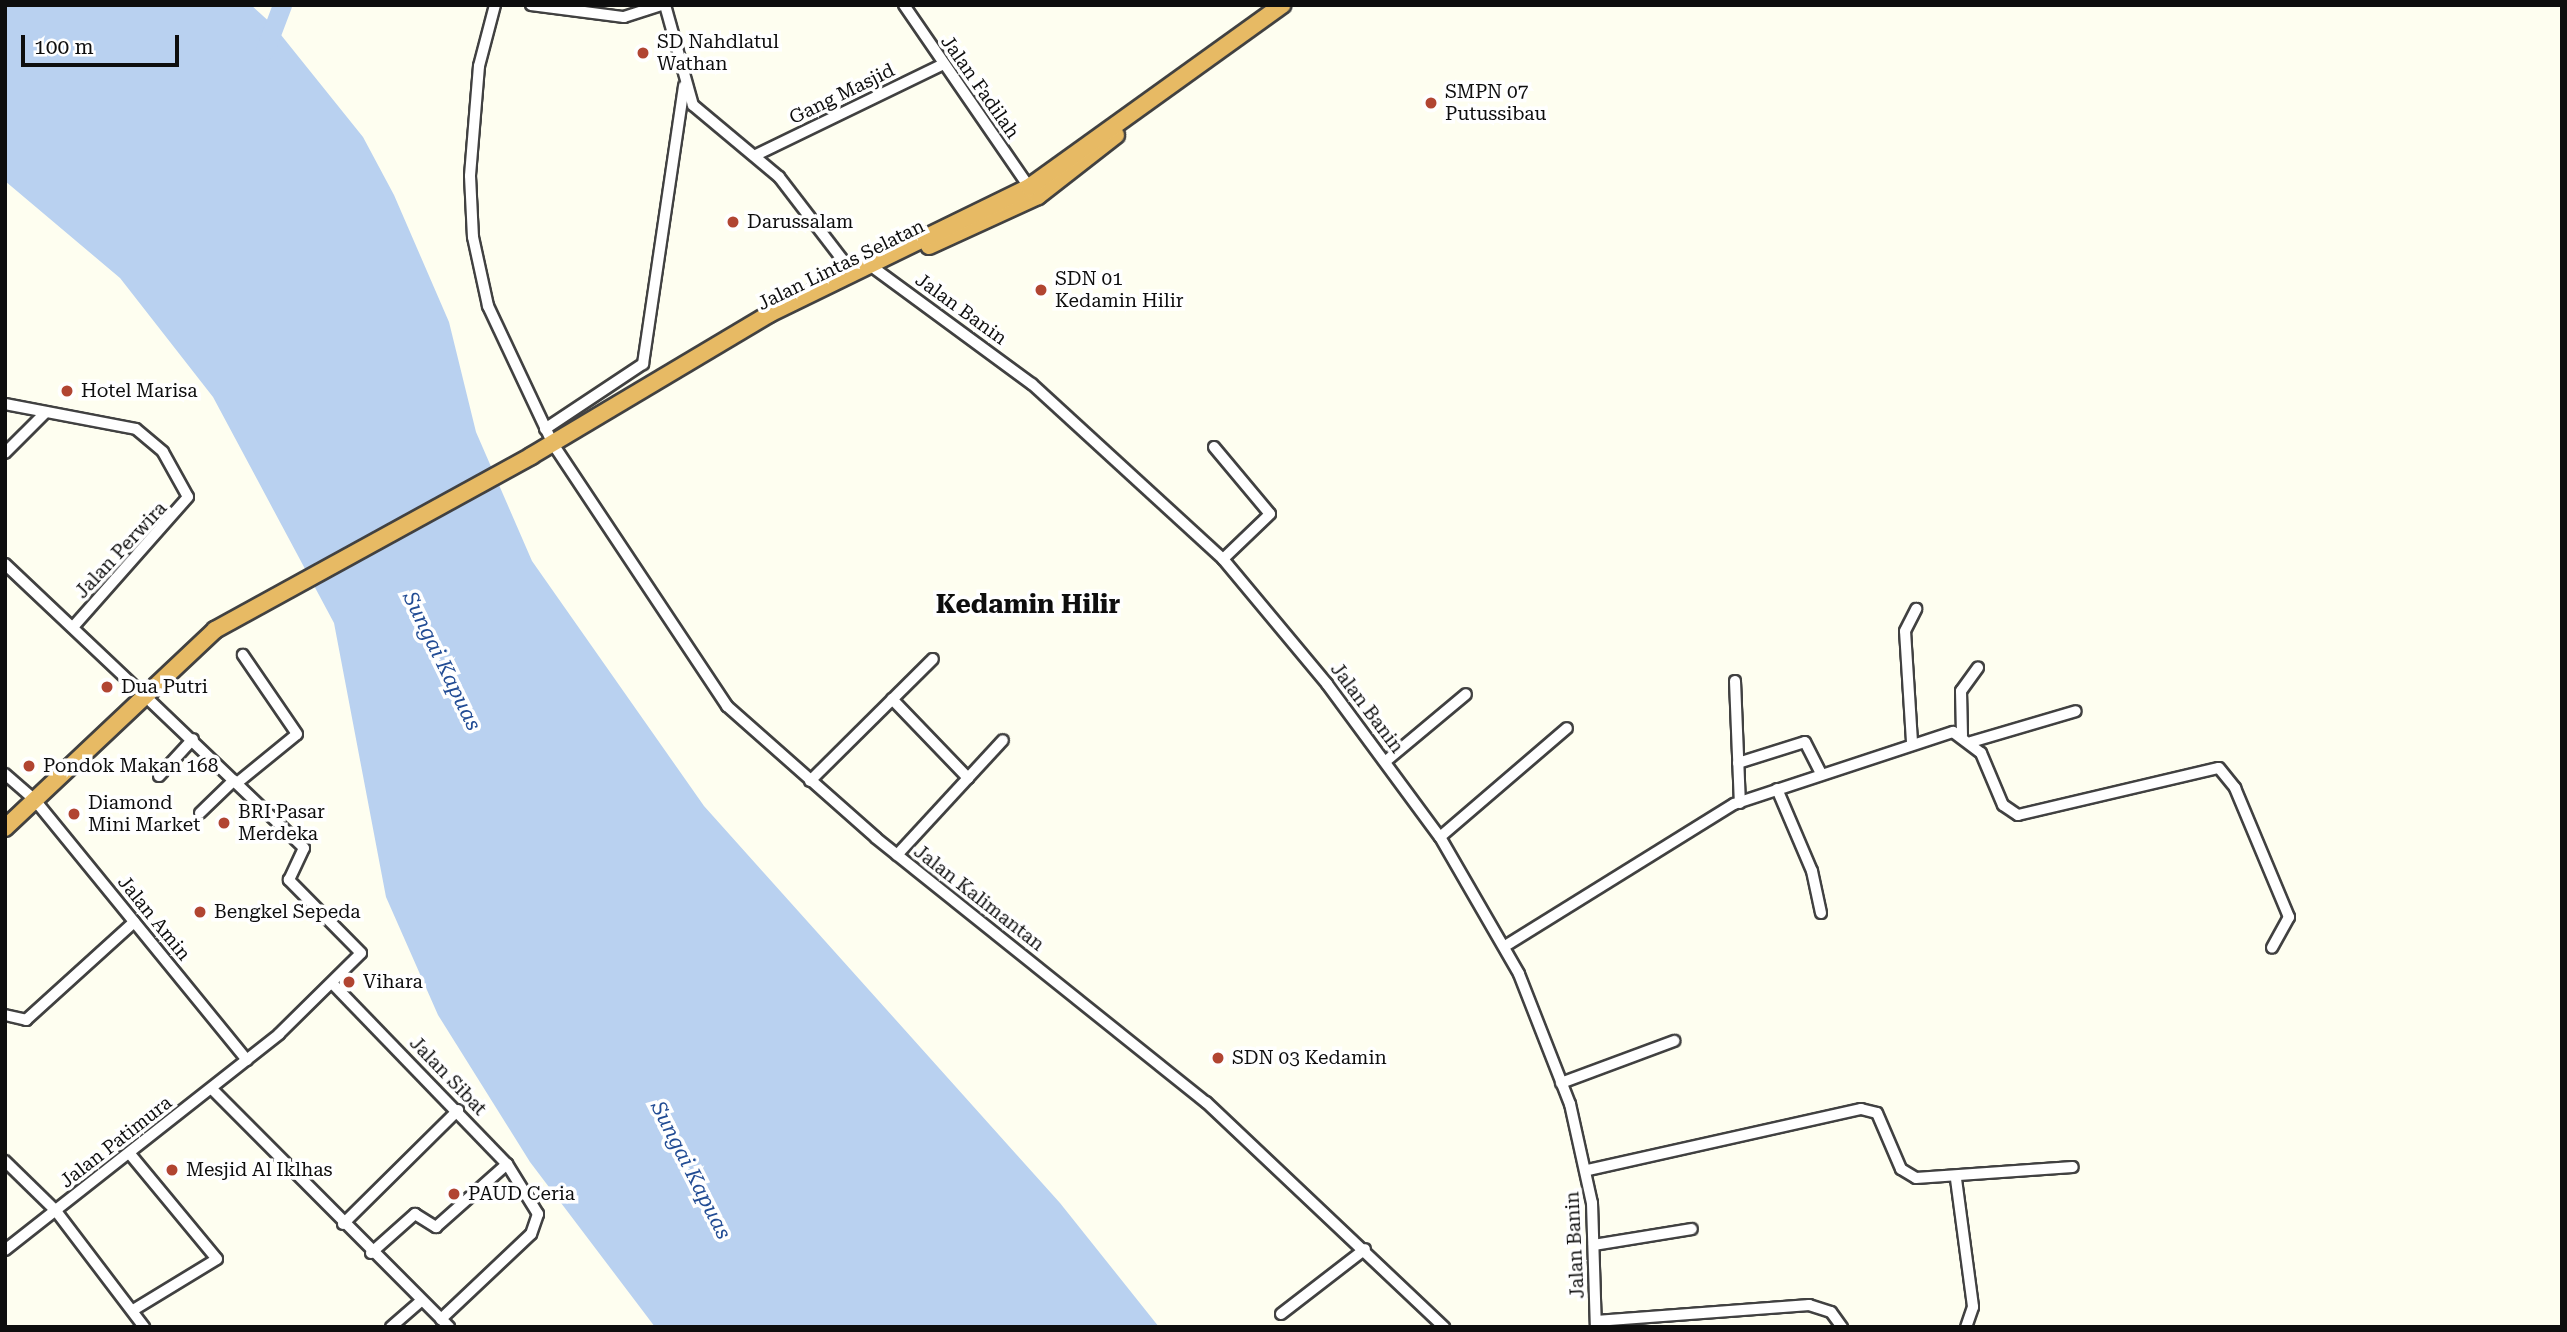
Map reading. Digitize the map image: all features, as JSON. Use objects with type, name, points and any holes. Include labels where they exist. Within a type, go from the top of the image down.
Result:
[{"type":"highway","name":"Jalan Lintas Selatan","points":[[872,266],[1029,187],[1282,5]]},
{"type":"highway","name":"Jalan Lintas Selatan","points":[[5,828],[187,652],[246,613],[531,456],[549,437],[844,278],[1038,196],[1173,85],[1297,5]]},
{"type":"street","name":"Jalan Kalimantan","points":[[495,5],[475,97],[473,237],[488,306],[549,437],[727,706],[897,855],[1206,1102],[1365,1249],[1444,1327]]},
{"type":"street","points":[[531,5],[624,17],[664,5],[684,86],[708,120],[756,155],[844,278]]},
{"type":"street","name":"Jalan Fadilah","points":[[904,5],[1029,187]]},
{"type":"street","name":"Gang Masjid","points":[[756,155],[943,64]]},
{"type":"street","points":[[549,437],[643,364],[684,86]]},
{"type":"street","name":"Jalan Banin","points":[[872,266],[1032,384],[1223,559],[1386,761],[1440,837],[1505,946],[1561,1083],[1588,1170],[1594,1245],[1596,1324]]},
{"type":"street","points":[[5,404],[46,412]]},
{"type":"street","points":[[5,453],[46,412]]},
{"type":"street","name":"Jalan Perwira","points":[[46,412],[136,429],[163,453],[188,497],[73,627]]},
{"type":"street","points":[[1214,447],[1270,514],[1223,559]]},
{"type":"street","points":[[5,564],[136,688]]},
{"type":"street","points":[[1912,742],[1905,631],[1916,609]]},
{"type":"street","points":[[200,813],[297,734],[243,655]]},
{"type":"street","points":[[810,781],[933,659]]},
{"type":"street","points":[[1978,668],[1961,691],[1966,738],[2003,805],[2018,815],[2219,768],[2235,788],[2289,917],[2272,948]]},
{"type":"street","points":[[1735,681],[1740,803]]},
{"type":"street","points":[[1386,761],[1466,694]]},
{"type":"street","points":[[892,699],[968,778]]},
{"type":"street","points":[[151,702],[193,739],[235,782]]},
{"type":"street","points":[[1505,946],[1740,803],[1912,742],[1966,738],[2076,712]]},
{"type":"street","points":[[1440,837],[1567,729]]},
{"type":"street","points":[[159,776],[193,739]]},
{"type":"street","points":[[897,855],[1003,740]]},
{"type":"street","points":[[1738,763],[1805,742],[1821,773]]},
{"type":"street","name":"Jalan Amin","points":[[5,774],[34,799],[247,1059]]},
{"type":"street","name":"Jalan Patimura","points":[[5,1250],[212,1089],[334,985],[361,948],[292,885],[289,874],[304,848],[235,782]]},
{"type":"street","points":[[1777,789],[1812,871],[1821,913]]},
{"type":"street","points":[[5,1015],[26,1020],[134,922]]},
{"type":"street","name":"Jalan Sibat","points":[[334,985],[458,1110],[507,1164],[531,1196],[536,1228],[445,1323]]},
{"type":"street","points":[[1561,1083],[1674,1041]]},
{"type":"street","points":[[212,1089],[371,1253],[445,1323]]},
{"type":"street","points":[[1588,1170],[1861,1109],[1877,1113],[1907,1174],[1956,1179],[2073,1167]]},
{"type":"street","points":[[343,1224],[458,1110]]},
{"type":"street","points":[[130,1154],[217,1259],[133,1310]]},
{"type":"street","points":[[5,1161],[56,1211],[144,1327]]},
{"type":"street","points":[[371,1253],[415,1214],[436,1227],[507,1164]]},
{"type":"street","points":[[1956,1179],[1973,1307],[1966,1327]]},
{"type":"street","points":[[1594,1245],[1692,1229]]},
{"type":"street","points":[[1281,1314],[1365,1249]]},
{"type":"street","points":[[391,1327],[421,1301]]},
{"type":"street","points":[[1596,1324],[1809,1305],[1831,1312],[1842,1327]]},
{"type":"water","name":"Sungai Kapuas","points":[[5,5],[251,5],[273,25],[363,137],[394,195],[449,322],[476,432],[532,561],[704,806],[1060,1203],[1159,1327],[655,1327],[530,1162],[438,1015],[386,897],[334,623],[213,397],[120,278],[5,181]]},
{"type":"waterway","points":[[265,50],[282,5]]},
{"type":"place","name":"SD Nahdlatul Wathan","points":[[643,53]]},
{"type":"place","name":"SMPN 07 Putussibau","points":[[1431,103]]},
{"type":"place","name":"Darussalam","points":[[733,222]]},
{"type":"place","name":"SDN 01 Kedamin Hilir","points":[[1041,290]]},
{"type":"place","name":"Hotel Marisa","points":[[67,391]]},
{"type":"place","name":"Dua Putri","points":[[107,687]]},
{"type":"place","name":"Pondok Makan 168","points":[[29,766]]},
{"type":"place","name":"Diamond Mini Market","points":[[74,814]]},
{"type":"place","name":"BRI Pasar Merdeka","points":[[224,823]]},
{"type":"place","name":"Bengkel Sepeda","points":[[200,912]]},
{"type":"place","name":"Vihara","points":[[349,982]]},
{"type":"place","name":"SDN 03 Kedamin","points":[[1218,1058]]},
{"type":"place","name":"Mesjid Al Iklhas","points":[[172,1170]]},
{"type":"place","name":"PAUD Ceria","points":[[454,1194]]},
{"type":"district","name":"Kedamin Hilir","points":[[1028,605]]}]
